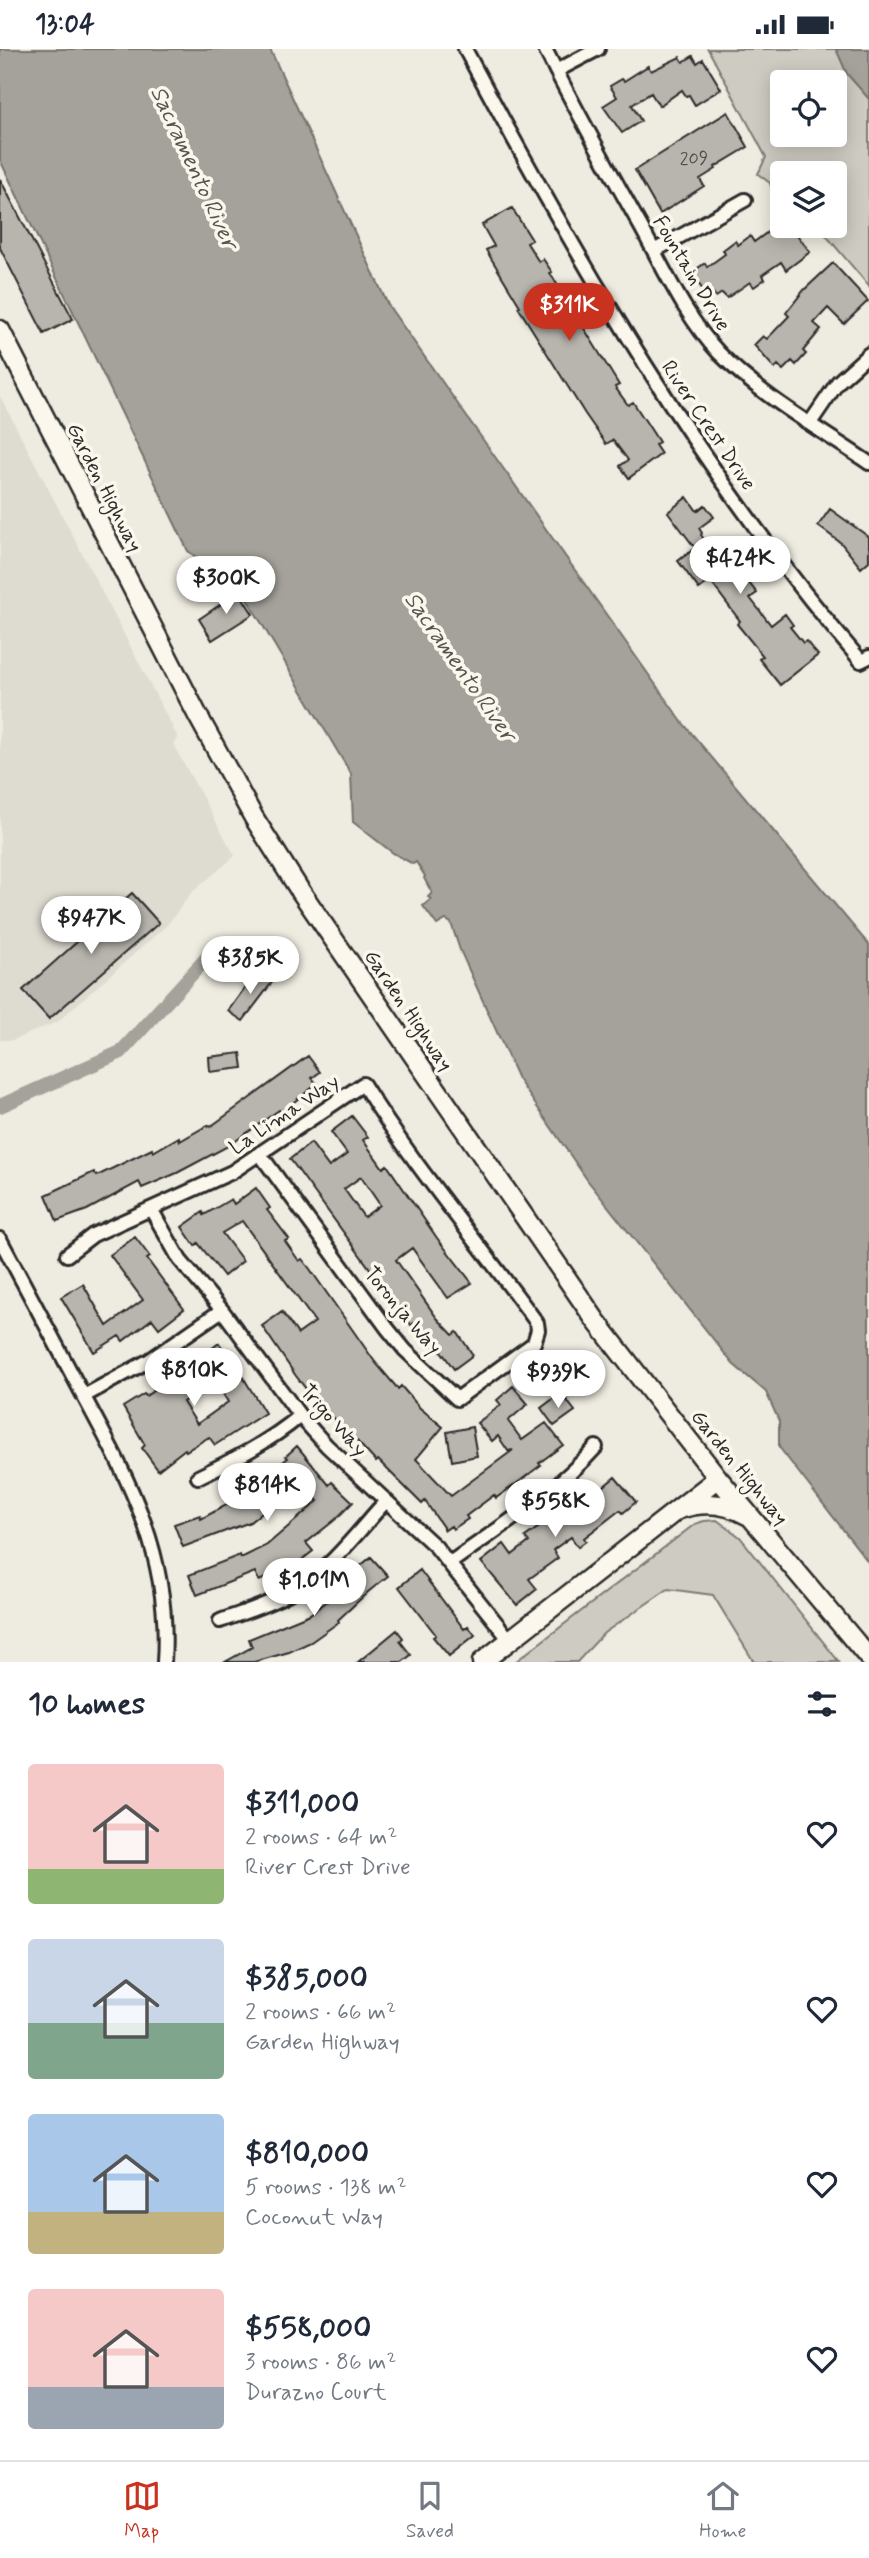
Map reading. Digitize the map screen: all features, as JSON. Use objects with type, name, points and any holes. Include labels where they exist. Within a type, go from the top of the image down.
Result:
[{"type":"main road","name":"Garden Highway","points":[[0,330],[198,716],[274,849],[588,1310],[718,1478],[869,1658]]},
{"type":"main road","points":[[482,1662],[718,1478]]},
{"type":"main road","points":[[673,1512],[704,1504],[724,1505],[751,1516]]},
{"type":"street","name":"River Crest Drive","points":[[466,49],[531,172],[653,378],[763,536],[865,659]]},
{"type":"street","name":"Fountain Drive","points":[[545,49],[692,319],[718,351],[752,382],[869,463]]},
{"type":"street","points":[[556,71],[598,49]]},
{"type":"street","points":[[654,251],[745,200]]},
{"type":"street","points":[[810,422],[838,382],[869,354]]},
{"type":"street","name":"La Lima Way","points":[[67,1255],[93,1235],[223,1177],[363,1084],[463,1228],[537,1323],[538,1331]]},
{"type":"street","name":"Toronja Way","points":[[260,1154],[387,1328],[405,1350],[457,1399],[534,1343],[538,1331]]},
{"type":"street","name":"Trigo Way","points":[[151,1209],[180,1260],[222,1310],[300,1416],[327,1446],[450,1563],[509,1639]]},
{"type":"street","points":[[0,1239],[134,1491],[147,1526],[161,1585],[165,1622],[164,1662]]},
{"type":"street","points":[[84,1396],[150,1360],[222,1310]]},
{"type":"street","points":[[198,1478],[255,1449],[300,1416]]},
{"type":"street","points":[[450,1563],[556,1486],[596,1447]]},
{"type":"street","points":[[220,1621],[272,1602],[302,1585],[320,1571],[386,1501]]},
{"type":"shaded area","points":[[708,49],[869,49],[869,286],[828,238],[847,238],[847,161],[770,161],[770,183],[758,174],[766,157]]},
{"type":"shaded area","points":[[0,396],[178,738],[173,744],[235,856],[191,893],[168,924],[57,1022],[13,1040],[0,1040]]},
{"type":"shaded area","points":[[717,1520],[740,1537],[839,1662],[754,1662],[713,1595],[668,1589],[604,1633],[577,1662],[515,1662],[695,1524]]},
{"type":"water","name":"Sacramento River","points":[[0,49],[270,49],[388,305],[682,722],[869,945],[869,1563],[779,1447],[779,1421],[766,1392],[733,1364],[588,1181],[518,1079],[460,950],[451,923],[446,920],[437,925],[423,906],[431,899],[428,897],[432,893],[425,876],[416,862],[413,864],[393,853],[353,822],[351,774],[243,592],[188,551],[0,160]]},
{"type":"water","points":[[836,49],[869,49],[869,99],[847,74],[847,70]]},
{"type":"building","points":[[693,56],[697,63],[703,59],[721,89],[695,105],[682,90],[659,106],[651,93],[632,105],[641,121],[622,133],[603,106],[617,97],[610,86],[648,66],[651,71],[680,57],[683,62]]},
{"type":"building","points":[[728,112],[748,147],[700,179],[704,186],[660,214],[635,170]]},
{"type":"building","points":[[0,179],[73,319],[44,334],[0,248]]},
{"type":"building","points":[[512,208],[532,240],[527,243],[539,262],[543,259],[552,272],[550,273],[619,385],[615,387],[628,405],[633,402],[659,442],[655,445],[661,454],[629,478],[620,466],[628,460],[613,440],[606,444],[585,414],[486,250],[494,246],[482,225]]},
{"type":"building","points":[[770,230],[770,238],[800,238],[810,252],[786,270],[781,262],[762,275],[765,279],[754,287],[750,282],[727,298],[722,293],[716,297],[713,293],[708,297],[691,273],[705,263],[707,267],[725,254],[723,250],[735,241],[738,245],[750,236],[754,242]]},
{"type":"building","points":[[833,263],[868,301],[844,324],[828,308],[814,323],[821,329],[803,351],[806,354],[796,365],[792,361],[783,370],[778,365],[775,369],[754,345],[763,336],[767,339],[789,316],[786,313],[804,290]]},
{"type":"building","points":[[687,497],[697,511],[705,505],[714,517],[699,528],[701,535],[717,556],[734,544],[743,556],[737,560],[757,593],[750,598],[771,625],[785,614],[793,625],[790,627],[803,643],[806,641],[818,655],[780,685],[759,659],[763,656],[737,624],[740,621],[710,581],[699,589],[678,561],[695,548],[668,512]]},
{"type":"building","points":[[830,509],[869,537],[869,561],[861,568],[841,543],[818,526]]},
{"type":"building","points":[[239,592],[253,614],[212,640],[199,619]]},
{"type":"building","points":[[132,893],[159,923],[49,1019],[23,990]]},
{"type":"building","points":[[257,971],[273,981],[243,1021],[228,1011]]},
{"type":"building","points":[[241,1053],[243,1068],[210,1072],[209,1057]]},
{"type":"building","points":[[308,1056],[320,1072],[312,1078],[317,1084],[281,1112],[279,1110],[230,1145],[177,1173],[142,1188],[139,1182],[87,1210],[57,1221],[46,1195],[94,1172],[97,1176],[152,1149],[153,1152],[179,1137],[180,1141],[208,1125],[210,1127]]},
{"type":"building","points":[[352,1116],[368,1137],[363,1140],[383,1168],[387,1165],[472,1283],[448,1298],[412,1248],[396,1260],[437,1318],[453,1335],[457,1332],[473,1355],[454,1369],[436,1344],[433,1346],[414,1323],[411,1325],[290,1159],[311,1143],[329,1167],[347,1154],[331,1132]],"holes":[[[361,1177],[380,1205],[364,1217],[344,1189]]]},
{"type":"building","points":[[256,1188],[270,1208],[267,1210],[289,1239],[285,1241],[299,1261],[302,1259],[310,1269],[375,1362],[398,1389],[401,1386],[420,1408],[443,1427],[416,1459],[451,1496],[513,1450],[508,1451],[498,1436],[492,1441],[477,1423],[501,1405],[497,1400],[513,1386],[528,1404],[508,1421],[522,1440],[546,1423],[563,1445],[520,1481],[496,1498],[494,1495],[466,1516],[468,1519],[453,1529],[451,1526],[445,1530],[425,1501],[422,1504],[378,1460],[376,1462],[357,1441],[354,1443],[337,1425],[339,1423],[313,1398],[296,1376],[262,1326],[282,1312],[298,1334],[315,1322],[242,1221],[222,1233],[243,1261],[224,1276],[198,1243],[195,1246],[182,1227],[203,1212],[204,1215],[231,1199],[234,1204]]},
{"type":"building","points":[[135,1237],[150,1257],[147,1259],[184,1309],[159,1328],[152,1319],[123,1341],[119,1336],[94,1352],[61,1297],[83,1284],[107,1326],[143,1300],[110,1255]]},
{"type":"building","points":[[219,1343],[265,1413],[215,1445],[209,1437],[186,1451],[185,1449],[158,1470],[142,1448],[145,1445],[123,1407],[171,1380]],"holes":[[[214,1379],[228,1402],[197,1424],[183,1402]]]},
{"type":"building","points":[[561,1393],[575,1411],[554,1426],[541,1408]]},
{"type":"building","points":[[472,1427],[477,1456],[452,1461],[447,1432]]},
{"type":"building","points":[[297,1446],[329,1485],[332,1482],[353,1502],[306,1543],[313,1551],[294,1566],[259,1581],[255,1572],[197,1595],[189,1575],[240,1555],[241,1558],[267,1545],[318,1501],[303,1486],[274,1506],[272,1504],[250,1522],[183,1547],[174,1524],[200,1515],[201,1519],[232,1502],[240,1495],[237,1490],[248,1481],[252,1486],[288,1458],[286,1456]]},
{"type":"building","points":[[615,1477],[636,1502],[623,1513],[620,1510],[584,1538],[586,1541],[578,1547],[571,1537],[553,1550],[558,1558],[529,1579],[537,1589],[517,1605],[481,1562],[504,1544],[512,1555],[529,1542],[525,1537],[576,1501],[575,1499],[586,1491],[591,1497]]},
{"type":"building","points":[[371,1557],[388,1576],[338,1620],[339,1622],[311,1642],[289,1652],[254,1662],[225,1662],[252,1647],[249,1639],[310,1614],[333,1597],[352,1573]]},
{"type":"building","points":[[420,1570],[464,1629],[468,1626],[475,1635],[449,1656],[399,1587]]},
{"type":"building","points":[[397,1630],[403,1638],[400,1641],[411,1655],[402,1662],[358,1662]]},
{"type":"waterway","points":[[0,1106],[121,1052],[212,952]]}]
